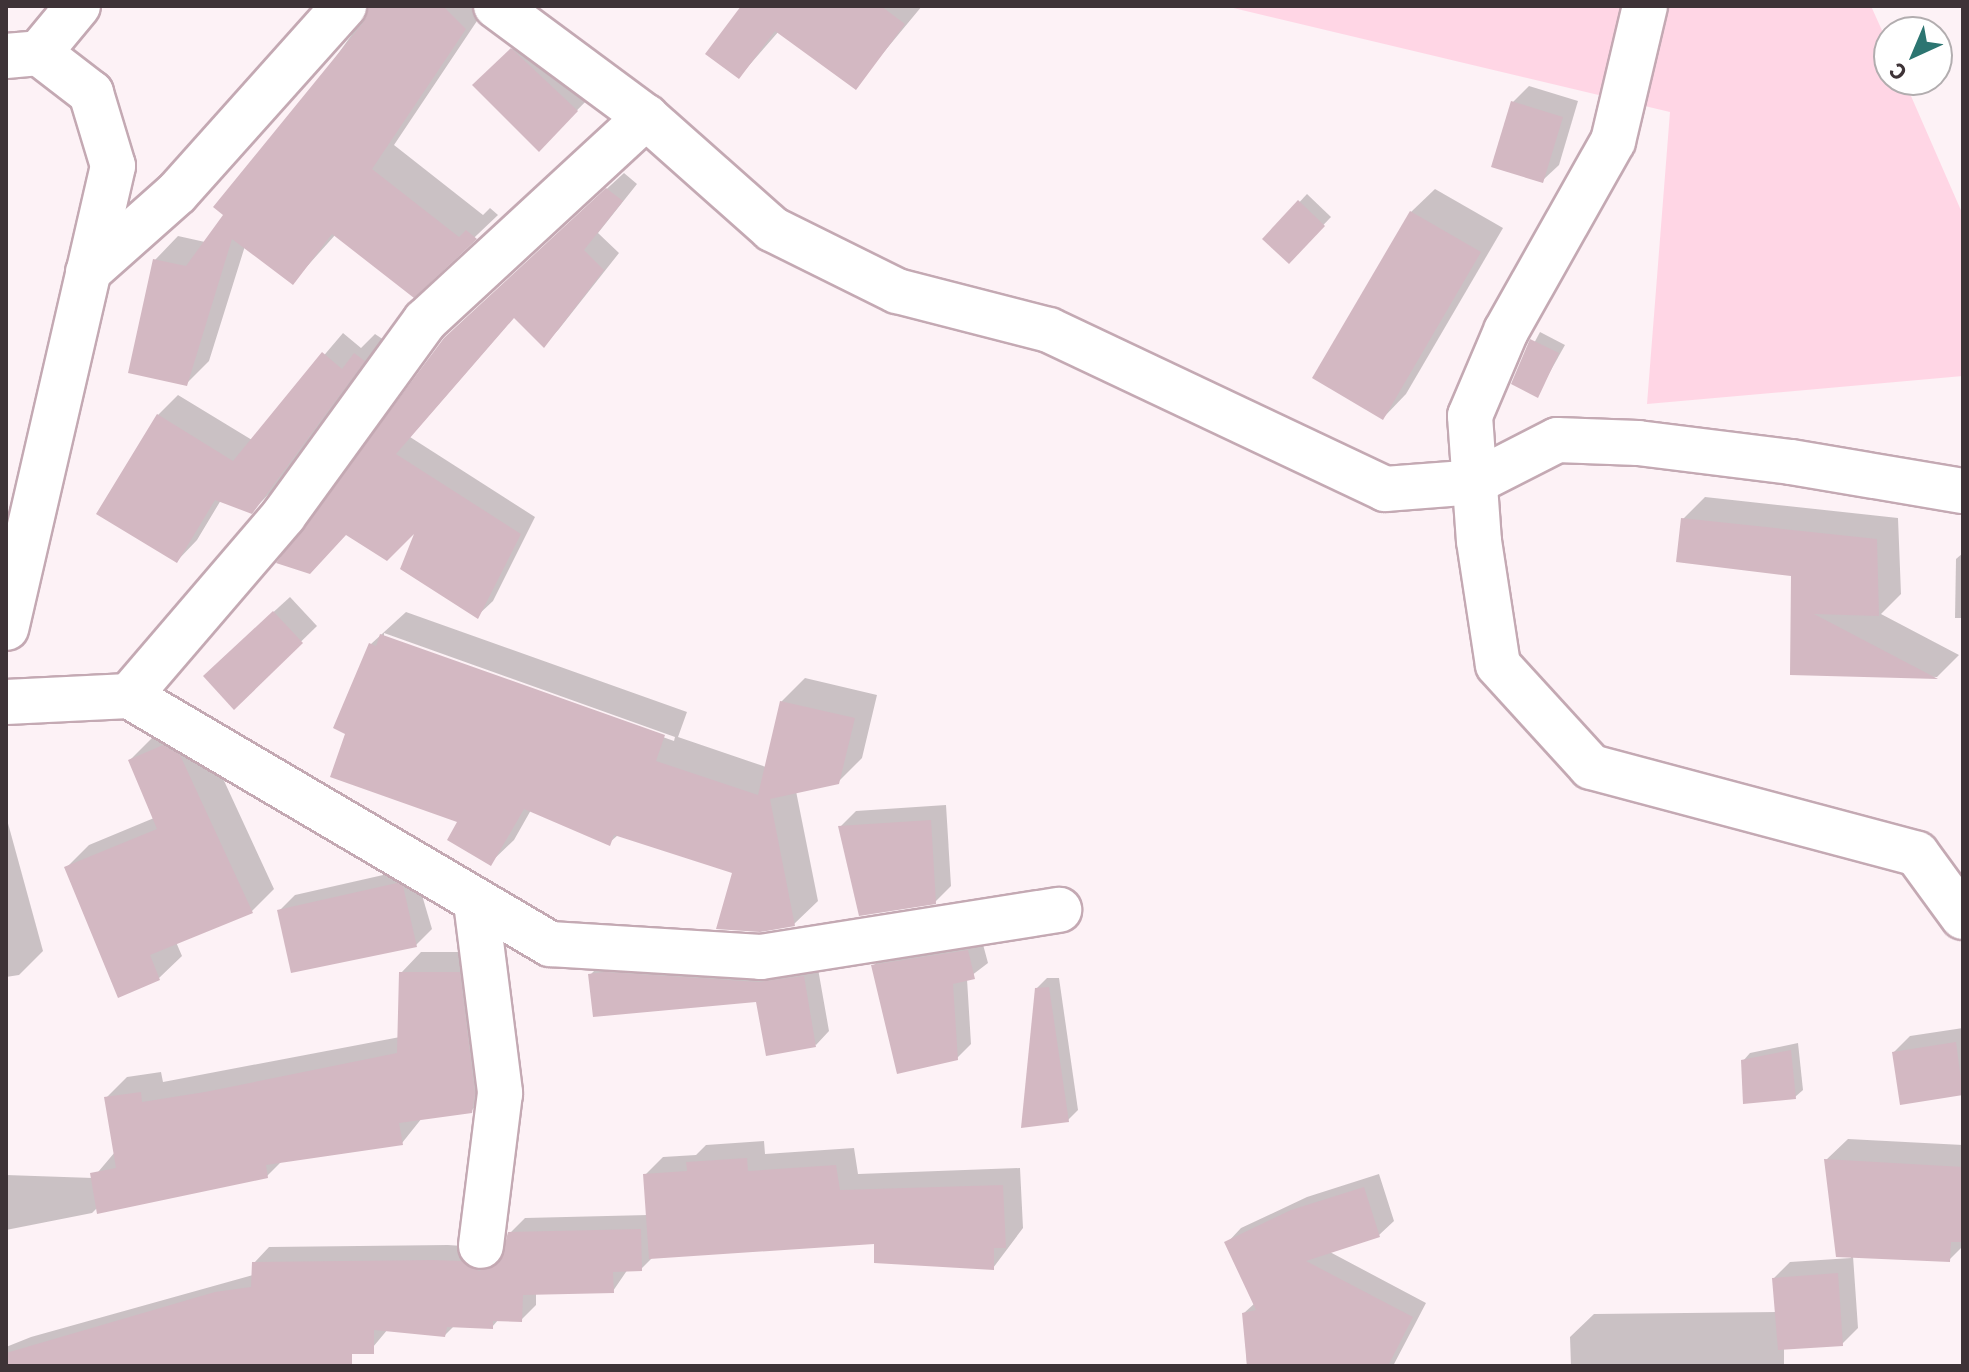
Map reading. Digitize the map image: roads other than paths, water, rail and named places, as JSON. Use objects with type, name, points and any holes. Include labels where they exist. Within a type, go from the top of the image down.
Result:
[{"type":"street","points":[[6,628],[113,166],[91,93],[22,54],[78,6]]},
{"type":"street","points":[[88,272],[177,193],[344,6]]},
{"type":"street","points":[[496,6],[646,117],[772,229],[897,291],[1049,330],[1385,489],[1475,482],[1557,440],[1638,443],[1760,458],[1963,491]]},
{"type":"street","points":[[1645,6],[1613,141],[1506,331],[1470,416],[1475,482],[1498,665],[1591,767],[1917,854],[1963,917]]},
{"type":"street","points":[[129,696],[284,515],[425,321],[646,117]]},
{"type":"street","points":[[6,702],[129,696],[550,944],[761,957],[1059,910]]},
{"type":"street","points":[[476,902],[500,1093],[481,1246]]}]
